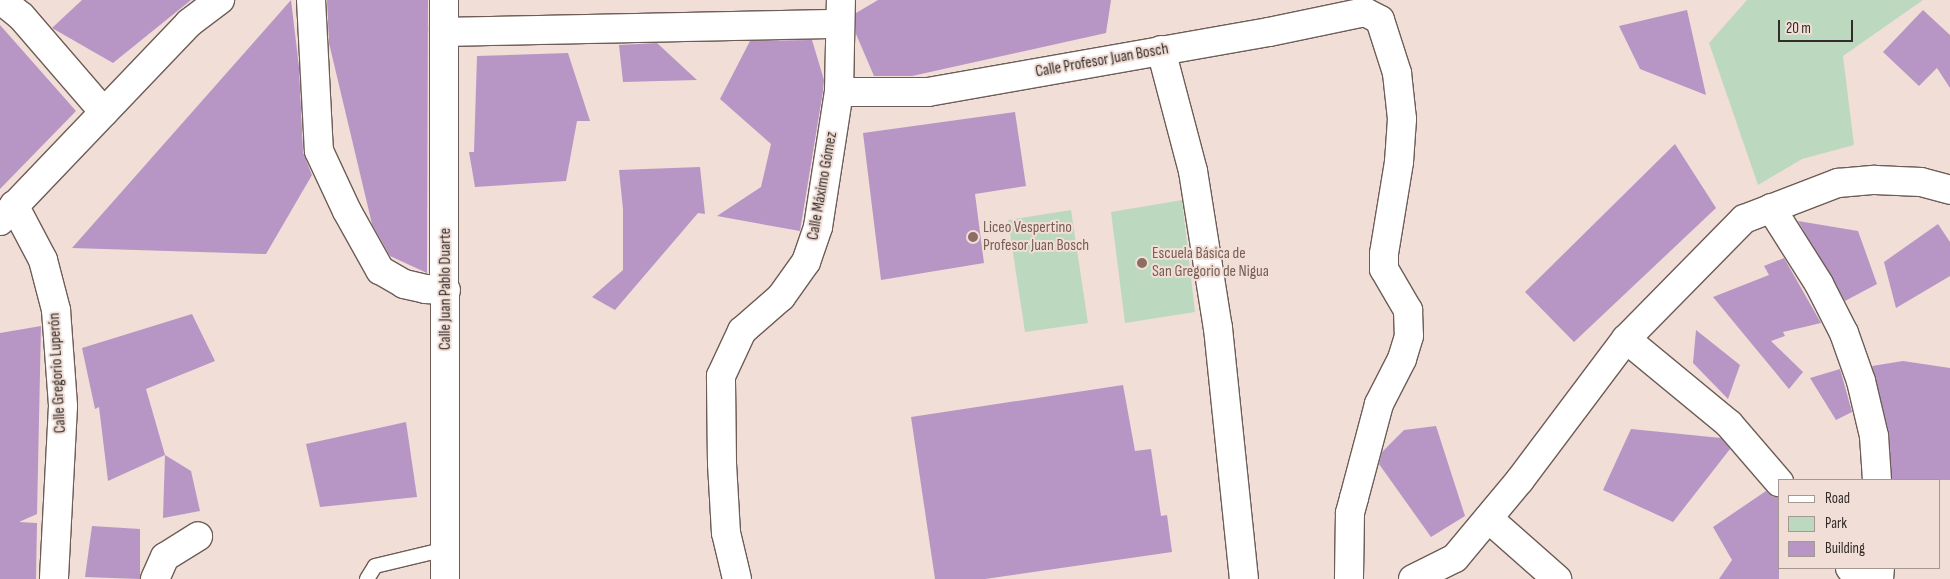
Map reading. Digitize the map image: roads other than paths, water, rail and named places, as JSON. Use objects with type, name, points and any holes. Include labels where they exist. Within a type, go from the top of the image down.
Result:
[{"type":"street","points":[[1,0],[22,16],[104,112]]},
{"type":"street","points":[[7,213],[189,23],[220,0]]},
{"type":"street","points":[[311,0],[319,151],[323,160],[347,211],[380,270],[404,284],[425,289],[446,290]]},
{"type":"street","name":"Calle Juan Pablo Duarte","points":[[444,0],[445,579]]},
{"type":"street","points":[[444,32],[840,12]]},
{"type":"street","name":"Calle Máximo Gómez","points":[[736,579],[726,533],[722,463],[721,376],[742,331],[781,297],[806,262],[818,227],[838,92],[840,12]]},
{"type":"street","name":"Calle Profesor Juan Bosch","points":[[838,92],[928,92],[1365,12],[1380,20],[1397,73],[1402,119],[1399,162],[1384,254],[1384,269],[1408,310],[1409,336],[1402,360],[1379,404],[1350,513],[1349,579]]},
{"type":"street","points":[[1161,50],[1193,171],[1218,328],[1244,579]]},
{"type":"street","points":[[1413,579],[1455,558],[1489,519],[1626,339],[1744,219],[1838,183],[1876,180],[1921,182],[1950,190]]},
{"type":"street","points":[[1771,208],[1819,284],[1844,333],[1861,381],[1872,426],[1877,479]]},
{"type":"street","name":"Calle Gregorio Luperón","points":[[7,213],[44,260],[56,310],[63,406],[54,579]]},
{"type":"street","points":[[1626,339],[1729,424],[1778,481]]},
{"type":"street","points":[[1489,519],[1557,579]]},
{"type":"street","points":[[155,579],[165,557],[198,536]]},
{"type":"street","points":[[1851,569],[1859,579]]},
{"type":"lane","points":[[367,579],[374,566],[446,549]]},
{"type":"place","name":"Liceo Vespertino Profesor Juan Bosch","points":[[973,237]]},
{"type":"place","name":"Escuela Básica de San Gregorio de Nigua","points":[[1142,263]]}]
